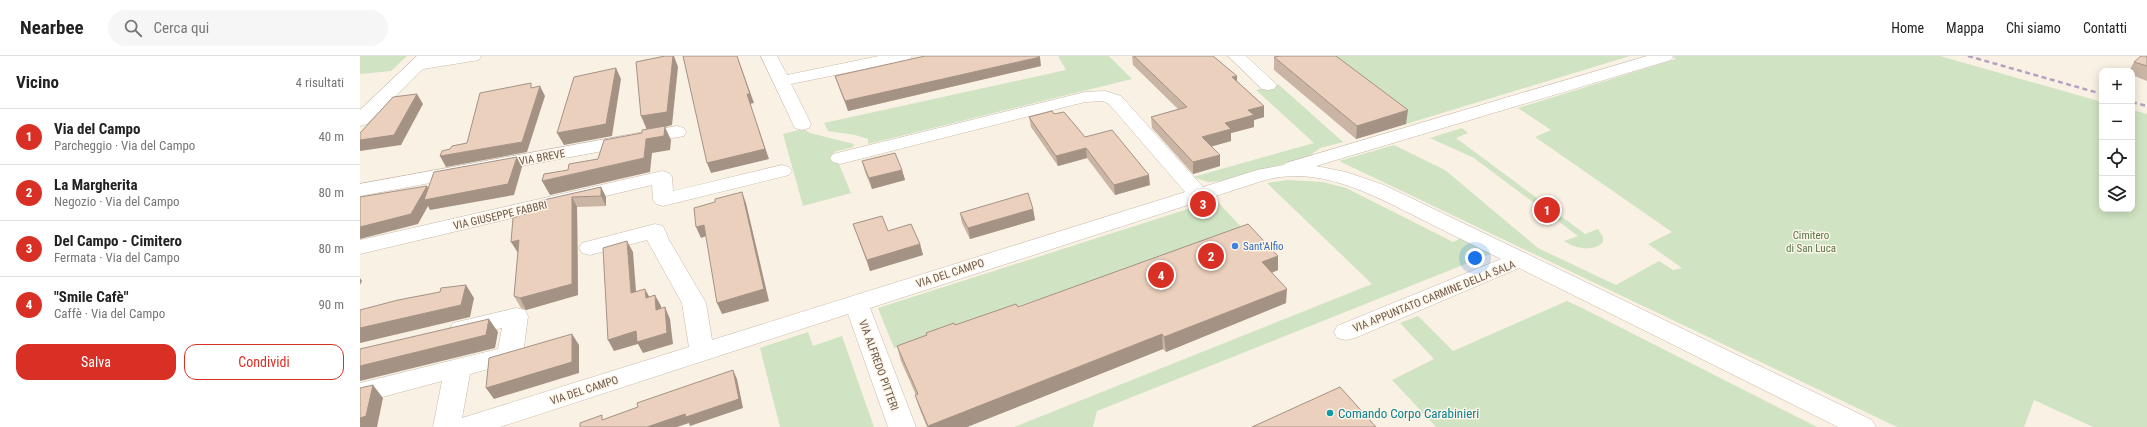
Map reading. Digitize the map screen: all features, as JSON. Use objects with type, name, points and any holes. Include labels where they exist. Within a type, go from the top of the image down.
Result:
[{"type":"street","points":[[360,120],[422,60],[473,56]]},
{"type":"street","points":[[769,56],[802,124]]},
{"type":"street","points":[[781,81],[904,56]]},
{"type":"street","points":[[1236,56],[1268,85]]},
{"type":"street","name":"VIA DEL CAMPO","points":[[467,427],[1198,194],[1665,56]]},
{"type":"street","points":[[840,158],[1084,97],[1105,96],[1115,100],[1198,194]]},
{"type":"street","name":"VIA BREVE","points":[[360,190],[677,132]]},
{"type":"street","name":"VIA GIUSEPPE FABBRI","points":[[360,247],[662,177],[663,200],[782,171]]},
{"type":"street","name":"VIA DEL CAMPO","points":[[1274,172],[1328,174],[1377,188],[1862,427]]},
{"type":"street","points":[[590,248],[655,231],[658,240],[694,303],[702,352]]},
{"type":"street","name":"VIA APPUNTATO CARMINE DELLA SALA","points":[[1346,332],[1521,259]]},
{"type":"street","name":"VIA ALFREDO PITTERI","points":[[856,303],[902,427]]},
{"type":"street","points":[[360,393],[510,355],[516,316],[442,334]]},
{"type":"street","points":[[447,427],[458,368]]},
{"type":"green space","points":[[360,56],[407,56],[391,71],[360,74]]},
{"type":"green space","points":[[1058,56],[1109,56],[1132,79],[868,144],[868,139],[855,135],[828,131],[824,123],[1066,70]]},
{"type":"green space","points":[[1319,56],[1630,56],[1406,124]]},
{"type":"green space","name":"Cimitero di San Luca","points":[[1672,56],[1940,56],[2099,101],[2099,212],[2135,212],[2135,111],[2147,114],[2147,427],[2093,427],[2034,400],[2024,427],[1897,427],[1339,161],[1394,145],[1445,170],[1538,248],[1616,285],[1659,261],[1673,270],[1682,268],[1648,244],[1672,232],[1535,137],[1551,130],[1518,108],[1676,59]]},
{"type":"green space","points":[[1278,84],[1343,142],[1320,148],[1308,157],[1224,181],[1208,182],[1193,177],[1314,143],[1256,90]]},
{"type":"green space","points":[[1462,128],[1468,133],[1456,138],[1585,234],[1598,229],[1603,237],[1603,242],[1589,248],[1568,244],[1564,241],[1578,236],[1474,158],[1430,138]]},
{"type":"green space","points":[[803,129],[810,133],[854,144],[853,147],[834,152],[851,193],[803,206],[783,134]]},
{"type":"green space","points":[[1287,180],[1323,182],[1346,188],[1453,242],[1463,237],[1493,253],[1097,411],[1093,427],[1014,427],[1372,284],[1267,183]]},
{"type":"green space","points":[[1216,200],[1244,230],[894,348],[878,308]]},
{"type":"green space","points":[[1567,301],[1817,427],[1436,427],[1392,380],[1434,359],[1400,323],[1418,316],[1453,351]]},
{"type":"green space","points":[[808,332],[813,346],[842,336],[874,427],[780,427],[760,348]]},
{"type":"building","points":[[665,56],[673,56],[667,112],[641,116],[636,62]]},
{"type":"building","points":[[683,56],[737,56],[750,94],[747,94],[765,149],[707,163]]},
{"type":"building","points":[[925,56],[1040,57],[845,101],[835,76]]},
{"type":"building","points":[[1134,56],[1213,56],[1237,76],[1232,77],[1264,106],[1248,110],[1254,115],[1225,123],[1231,129],[1202,137],[1220,155],[1193,162],[1151,117],[1187,107]]},
{"type":"building","points":[[1336,56],[1408,110],[1357,126],[1274,57]]},
{"type":"building","points":[[2141,56],[2147,56],[2147,66],[2134,62]]},
{"type":"building","points":[[616,68],[606,124],[557,133],[574,77]]},
{"type":"building","points":[[531,83],[531,88],[540,86],[522,142],[440,156],[442,151],[450,149],[452,146],[467,143],[480,93]]},
{"type":"building","points":[[417,94],[394,135],[360,140],[360,133],[393,97]]},
{"type":"building","points":[[1052,111],[1054,114],[1064,112],[1085,137],[1112,130],[1149,175],[1114,185],[1086,148],[1056,156],[1029,117]]},
{"type":"building","points":[[665,126],[664,136],[646,139],[644,158],[542,181],[544,174],[568,170],[569,164],[598,159],[604,140],[642,133],[642,130]]},
{"type":"building","points":[[895,153],[902,170],[869,178],[862,161]]},
{"type":"building","points":[[517,157],[508,184],[424,200],[434,172]]},
{"type":"building","points":[[427,186],[411,214],[360,227],[360,197]]},
{"type":"building","points":[[601,187],[601,196],[572,197],[572,284],[520,298],[514,296],[519,240],[511,242],[513,218],[536,211],[539,201]]},
{"type":"building","points":[[742,192],[764,289],[717,303],[704,225],[696,227],[694,208],[715,202],[715,199]]},
{"type":"building","points":[[1028,193],[1033,209],[968,228],[960,213]]},
{"type":"building","points":[[882,216],[888,231],[911,224],[920,244],[867,260],[853,224]]},
{"type":"building","points":[[1248,224],[1278,256],[1262,262],[1287,289],[1164,337],[1162,334],[928,426],[915,395],[918,394],[897,346],[927,335],[926,333],[954,323],[955,325],[1016,304],[1018,307]]},
{"type":"building","points":[[627,241],[631,293],[645,289],[646,298],[655,295],[656,310],[665,307],[667,333],[637,342],[636,331],[608,340],[603,248]]},
{"type":"building","points":[[466,285],[461,305],[360,328],[360,310],[398,300],[440,292],[441,288]]},
{"type":"building","points":[[489,319],[486,335],[360,366],[360,349]]},
{"type":"building","points":[[572,334],[572,362],[486,388],[489,358]]},
{"type":"building","points":[[733,370],[739,399],[686,417],[685,414],[647,427],[580,427],[580,423],[602,415],[602,420],[638,407],[637,403]]},
{"type":"building","points":[[373,385],[366,416],[360,418],[360,388]]},
{"type":"building","points":[[1340,387],[1376,427],[1252,427]]},
{"type":"railway","points":[[1968,56],[2099,93]]},
{"type":"railway","points":[[2135,103],[2147,106]]},
{"type":"place","name":"Del Campo - Cimitero","points":[[1203,204]]},
{"type":"place","name":"Via del Campo","points":[[1547,210]]},
{"type":"place","name":"Sant'Alfio","points":[[1235,246]]},
{"type":"place","name":"La Margherita","points":[[1211,256]]},
{"type":"place","name":"\"Smile Cafè\"","points":[[1161,275]]},
{"type":"place","name":"Comando Corpo Carabinieri","points":[[1330,413]]}]
